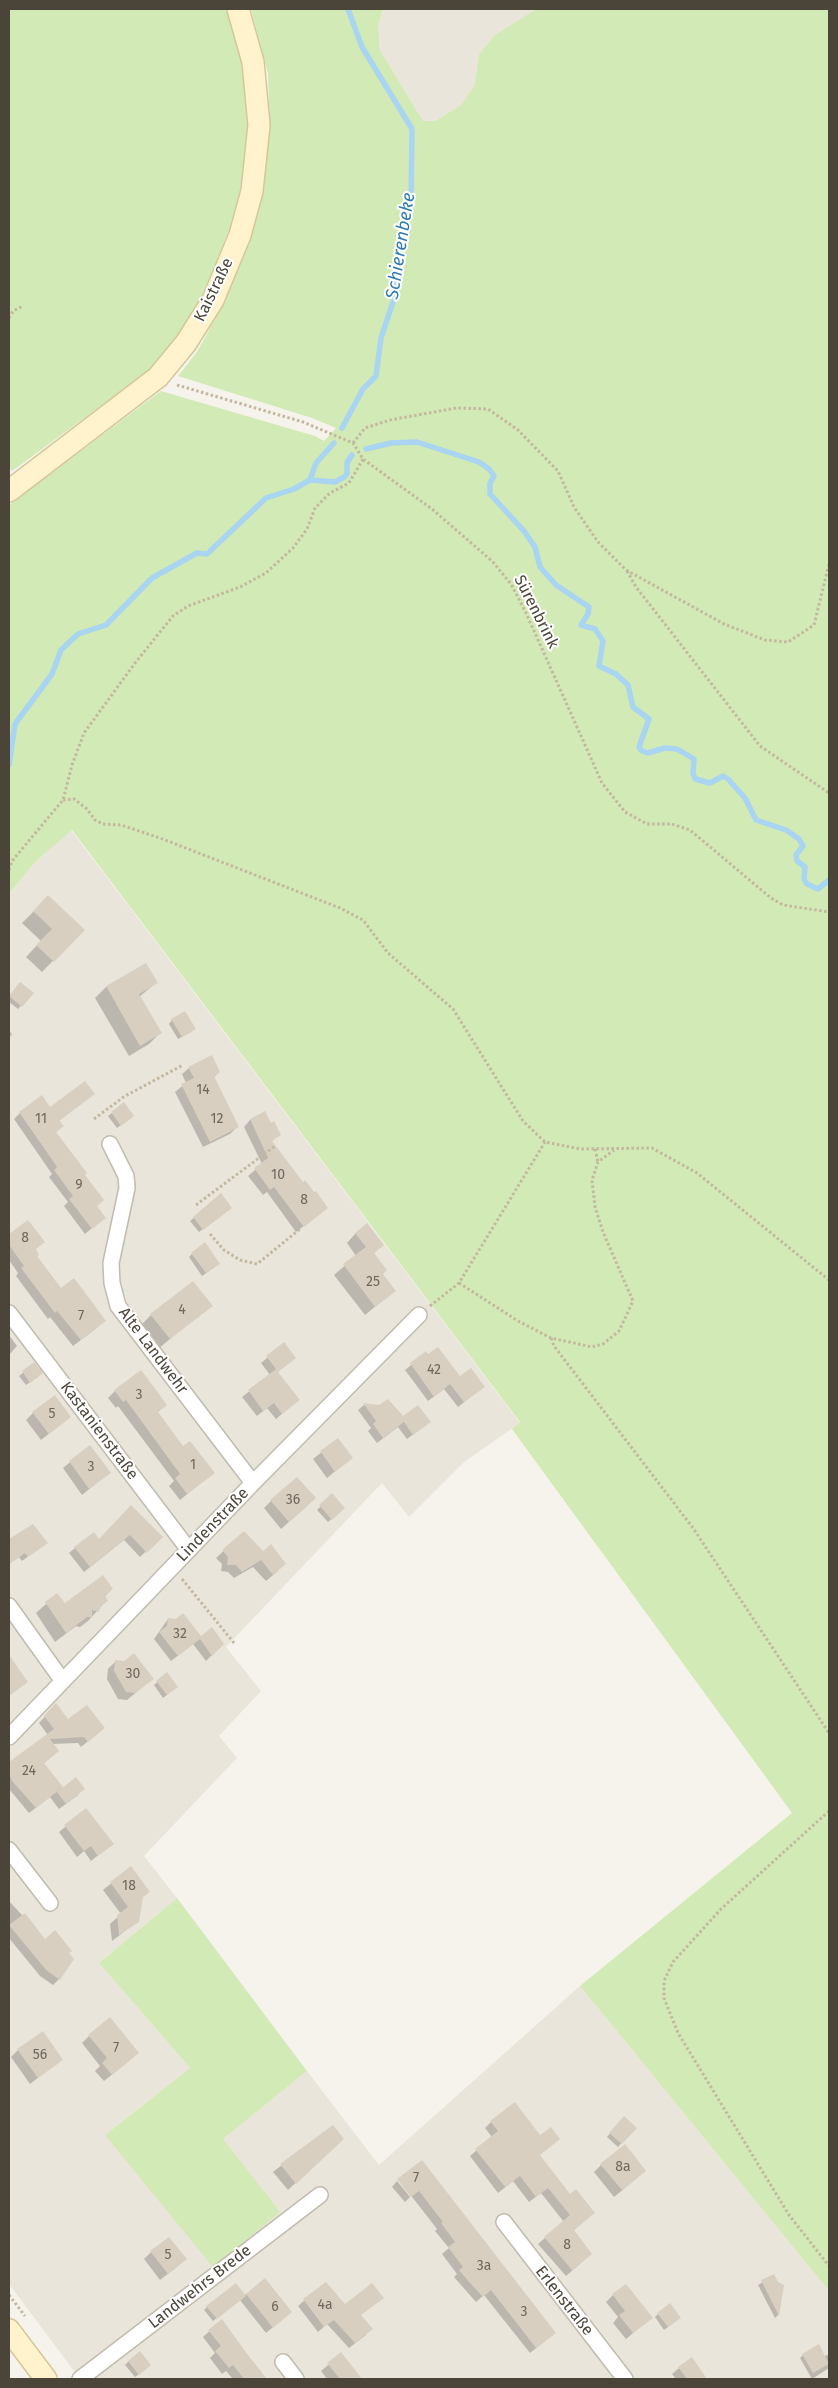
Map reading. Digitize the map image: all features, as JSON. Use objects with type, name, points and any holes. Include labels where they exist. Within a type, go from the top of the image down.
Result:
[{"type":"street","name":"Kaistraße","points":[[9,492],[158,377],[186,343],[214,300],[240,235],[252,191],[260,125],[253,62],[238,9]]},
{"type":"street","name":"Alte Landwehr","points":[[110,1144],[126,1176],[127,1188],[112,1263],[112,1283],[118,1306],[253,1483]]},
{"type":"street","name":"Kastanienstraße","points":[[9,1313],[189,1550]]},
{"type":"street","name":"Lindenstraße","points":[[9,1737],[253,1483],[419,1315]]},
{"type":"street","points":[[9,1606],[62,1680]]},
{"type":"street","points":[[9,1850],[50,1903]]},
{"type":"street","name":"Landwehrs Brede","points":[[80,2379],[320,2195]]},
{"type":"street","name":"Erlenstraße","points":[[504,2222],[625,2379]]},
{"type":"street","points":[[9,2330],[46,2379]]},
{"type":"street","points":[[283,2362],[296,2379]]},
{"type":"path","points":[[9,318],[14,311],[23,306]]},
{"type":"path","points":[[158,377],[303,422],[353,443],[365,428],[390,420],[456,408],[488,409],[518,430],[558,470],[574,508],[598,542],[626,570],[636,587],[760,746],[829,793]]},
{"type":"path","name":"Sürenbrink","points":[[353,443],[363,459],[432,509],[492,560],[511,584],[602,783],[625,812],[647,824],[672,824],[690,830],[771,898],[782,905],[829,912]]},
{"type":"path","points":[[9,870],[12,860],[63,800],[72,765],[84,733],[135,663],[173,616],[188,606],[240,587],[266,574],[298,542],[307,529],[315,508],[330,493],[349,483],[363,459]]},
{"type":"path","points":[[626,570],[724,624],[765,640],[788,642],[814,625],[829,564]]},
{"type":"path","points":[[63,800],[74,799],[87,809],[95,820],[103,824],[121,825],[160,838],[340,908],[363,920],[388,953],[454,1009],[523,1121],[545,1142],[580,1150],[652,1148],[697,1173],[829,1280]]},
{"type":"path","points":[[9,1034],[14,1035]]},
{"type":"path","points":[[94,1119],[125,1096],[183,1065]]},
{"type":"path","points":[[419,1315],[459,1283],[545,1142]]},
{"type":"path","points":[[196,1205],[275,1146]]},
{"type":"path","points":[[459,1283],[518,1321],[551,1338],[592,1347],[603,1344],[619,1331],[633,1302],[595,1208],[592,1180],[598,1162],[595,1149]]},
{"type":"path","points":[[598,1162],[615,1150]]},
{"type":"path","points":[[210,1234],[224,1250],[240,1260],[257,1264],[300,1229]]},
{"type":"path","points":[[551,1338],[554,1346],[693,1528],[829,1733]]},
{"type":"path","points":[[172,1567],[234,1643]]},
{"type":"path","points":[[829,1811],[721,1909],[673,1962],[664,1980],[664,1998],[678,2033],[789,2215],[829,2266]]},
{"type":"shaded area","points":[[383,9],[536,9],[495,35],[479,54],[474,86],[461,105],[435,121],[423,121],[380,50],[378,25]]},
{"type":"shaded area","points":[[71,830],[520,1423],[464,1462],[409,1517],[382,1483],[226,1647],[261,1691],[219,1736],[237,1758],[144,1856],[177,1898],[99,1963],[190,2068],[105,2135],[223,2139],[307,2071],[379,2165],[580,1986],[829,2291],[829,2379],[80,2379],[9,2284],[9,894],[36,861]]},
{"type":"green space","points":[[9,9],[227,9],[244,64],[249,123],[241,187],[229,230],[204,293],[179,337],[150,370],[12,471],[9,467]]},
{"type":"green space","points":[[251,9],[383,9],[378,25],[380,50],[423,121],[435,121],[461,105],[474,86],[479,54],[495,35],[536,9],[829,9],[829,2291],[580,1986],[792,1813],[512,1429],[520,1422],[72,830],[36,861],[9,894],[9,505],[161,391],[315,436],[324,441],[336,428],[312,418],[178,376],[197,352],[226,299],[245,250],[258,203],[270,129],[268,74]]},
{"type":"green space","points":[[177,1898],[307,2071],[223,2139],[280,2212],[213,2267],[105,2135],[190,2068],[99,1963]]},
{"type":"building","points":[[48,895],[85,930],[54,962],[36,945],[52,929],[33,911]]},
{"type":"building","points":[[146,963],[158,983],[139,994],[162,1033],[140,1046],[106,986]]},
{"type":"building","points":[[20,982],[34,993],[22,1007],[9,996]]},
{"type":"building","points":[[185,1011],[196,1029],[182,1037],[171,1019]]},
{"type":"building","points":[[212,1055],[220,1072],[214,1076],[239,1127],[210,1142],[181,1084],[194,1078],[188,1067]]},
{"type":"building","points":[[85,1081],[95,1094],[59,1121],[64,1126],[56,1132],[87,1173],[85,1175],[104,1200],[97,1206],[106,1218],[92,1229],[69,1199],[73,1196],[54,1170],[57,1167],[19,1112],[42,1095],[50,1107]]},
{"type":"building","points":[[124,1102],[134,1116],[121,1126],[111,1112]]},
{"type":"building","points":[[265,1111],[271,1123],[274,1121],[281,1135],[272,1141],[303,1182],[305,1180],[314,1192],[316,1191],[328,1208],[304,1227],[274,1187],[270,1190],[254,1168],[268,1158],[250,1119]]},
{"type":"building","points":[[221,1193],[232,1208],[203,1230],[193,1217]]},
{"type":"building","points":[[28,1220],[45,1242],[36,1249],[39,1255],[37,1256],[61,1288],[74,1278],[106,1321],[81,1340],[57,1311],[55,1313],[21,1268],[24,1266],[9,1245],[9,1234]]},
{"type":"building","points":[[367,1223],[384,1245],[374,1253],[387,1270],[383,1274],[396,1291],[375,1307],[343,1264],[366,1247],[355,1233]]},
{"type":"building","points":[[205,1242],[220,1264],[206,1273],[191,1253]]},
{"type":"building","points":[[193,1281],[213,1306],[170,1339],[150,1314]]},
{"type":"building","points":[[284,1342],[296,1358],[278,1372],[300,1400],[282,1414],[274,1403],[263,1411],[248,1390],[276,1369],[266,1356]]},
{"type":"building","points":[[438,1347],[460,1376],[471,1368],[485,1387],[464,1402],[450,1384],[434,1397],[410,1363],[426,1351],[428,1354]]},
{"type":"building","points":[[34,1362],[43,1373],[30,1383],[22,1371]]},
{"type":"building","points":[[141,1370],[167,1405],[158,1412],[183,1446],[190,1441],[215,1473],[187,1494],[175,1478],[180,1474],[126,1400],[123,1402],[114,1390]]},
{"type":"building","points":[[55,1395],[71,1417],[49,1434],[32,1412]]},
{"type":"building","points":[[388,1399],[403,1416],[418,1405],[431,1422],[413,1435],[404,1422],[383,1438],[373,1424],[376,1421],[363,1403],[379,1405]]},
{"type":"building","points":[[338,1438],[353,1458],[335,1472],[320,1451]]},
{"type":"building","points":[[90,1445],[111,1473],[89,1489],[69,1461]]},
{"type":"building","points":[[297,1477],[316,1498],[289,1522],[270,1500]]},
{"type":"building","points":[[332,1493],[345,1508],[332,1520],[319,1505]]},
{"type":"building","points":[[131,1505],[163,1537],[147,1553],[130,1535],[90,1567],[74,1547],[94,1532],[99,1539]]},
{"type":"building","points":[[33,1524],[48,1543],[28,1557],[25,1553],[9,1564],[9,1539]]},
{"type":"building","points":[[244,1531],[263,1551],[271,1544],[286,1564],[273,1575],[261,1560],[242,1572],[236,1565],[227,1565],[228,1557],[222,1550]]},
{"type":"building","points":[[103,1575],[113,1589],[105,1595],[108,1601],[100,1607],[99,1612],[92,1610],[92,1617],[87,1617],[66,1633],[45,1602],[57,1593],[65,1603]]},
{"type":"building","points":[[183,1613],[201,1636],[212,1627],[224,1644],[212,1656],[200,1639],[178,1656],[159,1632],[167,1626],[168,1618],[176,1619]]},
{"type":"building","points":[[134,1653],[154,1679],[135,1693],[126,1692],[114,1671],[115,1660],[124,1661]]},
{"type":"building","points":[[9,1655],[28,1682],[9,1696]]},
{"type":"building","points":[[167,1672],[178,1687],[167,1695],[156,1681]]},
{"type":"building","points":[[56,1703],[68,1719],[87,1705],[105,1728],[88,1742],[84,1737],[50,1739],[59,1751],[44,1763],[63,1787],[36,1808],[12,1781],[9,1773],[9,1762],[54,1729],[44,1716]]},
{"type":"building","points":[[76,1777],[85,1789],[66,1804],[57,1792]]},
{"type":"building","points":[[86,1808],[114,1844],[98,1856],[91,1846],[84,1851],[64,1825]]},
{"type":"building","points":[[131,1866],[150,1892],[143,1897],[139,1922],[119,1935],[117,1915],[128,1907],[110,1882]]},
{"type":"building","points":[[25,1913],[45,1939],[55,1930],[72,1951],[69,1953],[74,1959],[60,1980],[46,1970],[9,1925]]},
{"type":"building","points":[[110,2017],[139,2053],[112,2075],[102,2063],[107,2058],[88,2035]]},
{"type":"building","points":[[43,2031],[63,2060],[38,2078],[17,2049]]},
{"type":"building","points":[[515,2102],[540,2135],[551,2127],[560,2139],[540,2155],[570,2194],[576,2189],[595,2213],[574,2230],[592,2254],[572,2270],[544,2237],[570,2215],[548,2188],[536,2197],[520,2176],[505,2187],[475,2149],[498,2131],[490,2121]]},
{"type":"building","points":[[624,2116],[637,2128],[622,2144],[609,2133]]},
{"type":"building","points":[[333,2125],[344,2139],[296,2184],[280,2164]]},
{"type":"building","points":[[625,2144],[646,2171],[622,2190],[600,2164]]},
{"type":"building","points":[[422,2160],[556,2333],[536,2348],[491,2290],[483,2297],[459,2270],[463,2267],[448,2247],[455,2242],[441,2223],[443,2222],[419,2191],[411,2197],[397,2179]]},
{"type":"building","points":[[169,2237],[187,2259],[168,2274],[150,2251]]},
{"type":"building","points":[[774,2274],[778,2282],[784,2285],[779,2316],[761,2280]]},
{"type":"building","points":[[265,2278],[292,2312],[273,2328],[246,2294]]},
{"type":"building","points":[[326,2282],[345,2304],[372,2283],[384,2298],[361,2315],[373,2329],[355,2343],[334,2320],[324,2327],[303,2299]]},
{"type":"building","points":[[236,2283],[246,2296],[217,2319],[206,2306]]},
{"type":"building","points":[[626,2284],[653,2318],[633,2333],[619,2315],[625,2311],[612,2294]]},
{"type":"building","points":[[670,2303],[681,2318],[668,2327],[657,2313]]},
{"type":"building","points":[[222,2319],[267,2379],[244,2379],[233,2365],[229,2368],[215,2351],[221,2346],[208,2330]]},
{"type":"building","points":[[819,2344],[829,2364],[813,2373],[802,2354]]},
{"type":"building","points":[[140,2351],[151,2365],[139,2375],[128,2361]]},
{"type":"building","points":[[341,2352],[362,2379],[340,2379],[327,2363]]},
{"type":"building","points":[[692,2357],[707,2379],[687,2379],[678,2367]]},
{"type":"waterway","name":"Schierenbeke","points":[[342,428],[363,389],[376,376],[381,338],[396,293],[397,254],[406,237],[408,230],[405,221],[411,210],[412,129],[362,47],[348,9]]},
{"type":"waterway","points":[[366,449],[391,443],[417,442],[479,462],[489,469],[494,476],[490,483],[490,494],[524,531],[535,547],[540,567],[556,585],[589,607],[588,614],[581,625],[595,629],[603,641],[599,666],[616,674],[628,685],[633,707],[649,719],[639,747],[642,751],[648,753],[665,748],[677,749],[694,759],[693,773],[695,779],[710,783],[723,776],[728,779],[745,798],[756,820],[786,830],[799,839],[803,846],[796,855],[797,861],[805,867],[804,879],[807,884],[818,889],[829,880]]},
{"type":"waterway","name":"Schierenbeke","points":[[310,480],[316,463],[334,443]]},
{"type":"waterway","points":[[9,765],[15,724],[52,674],[61,650],[78,634],[106,625],[152,578],[197,553],[207,554],[266,498],[294,489],[310,480],[335,482],[344,477],[347,474],[347,463],[352,455]]}]
